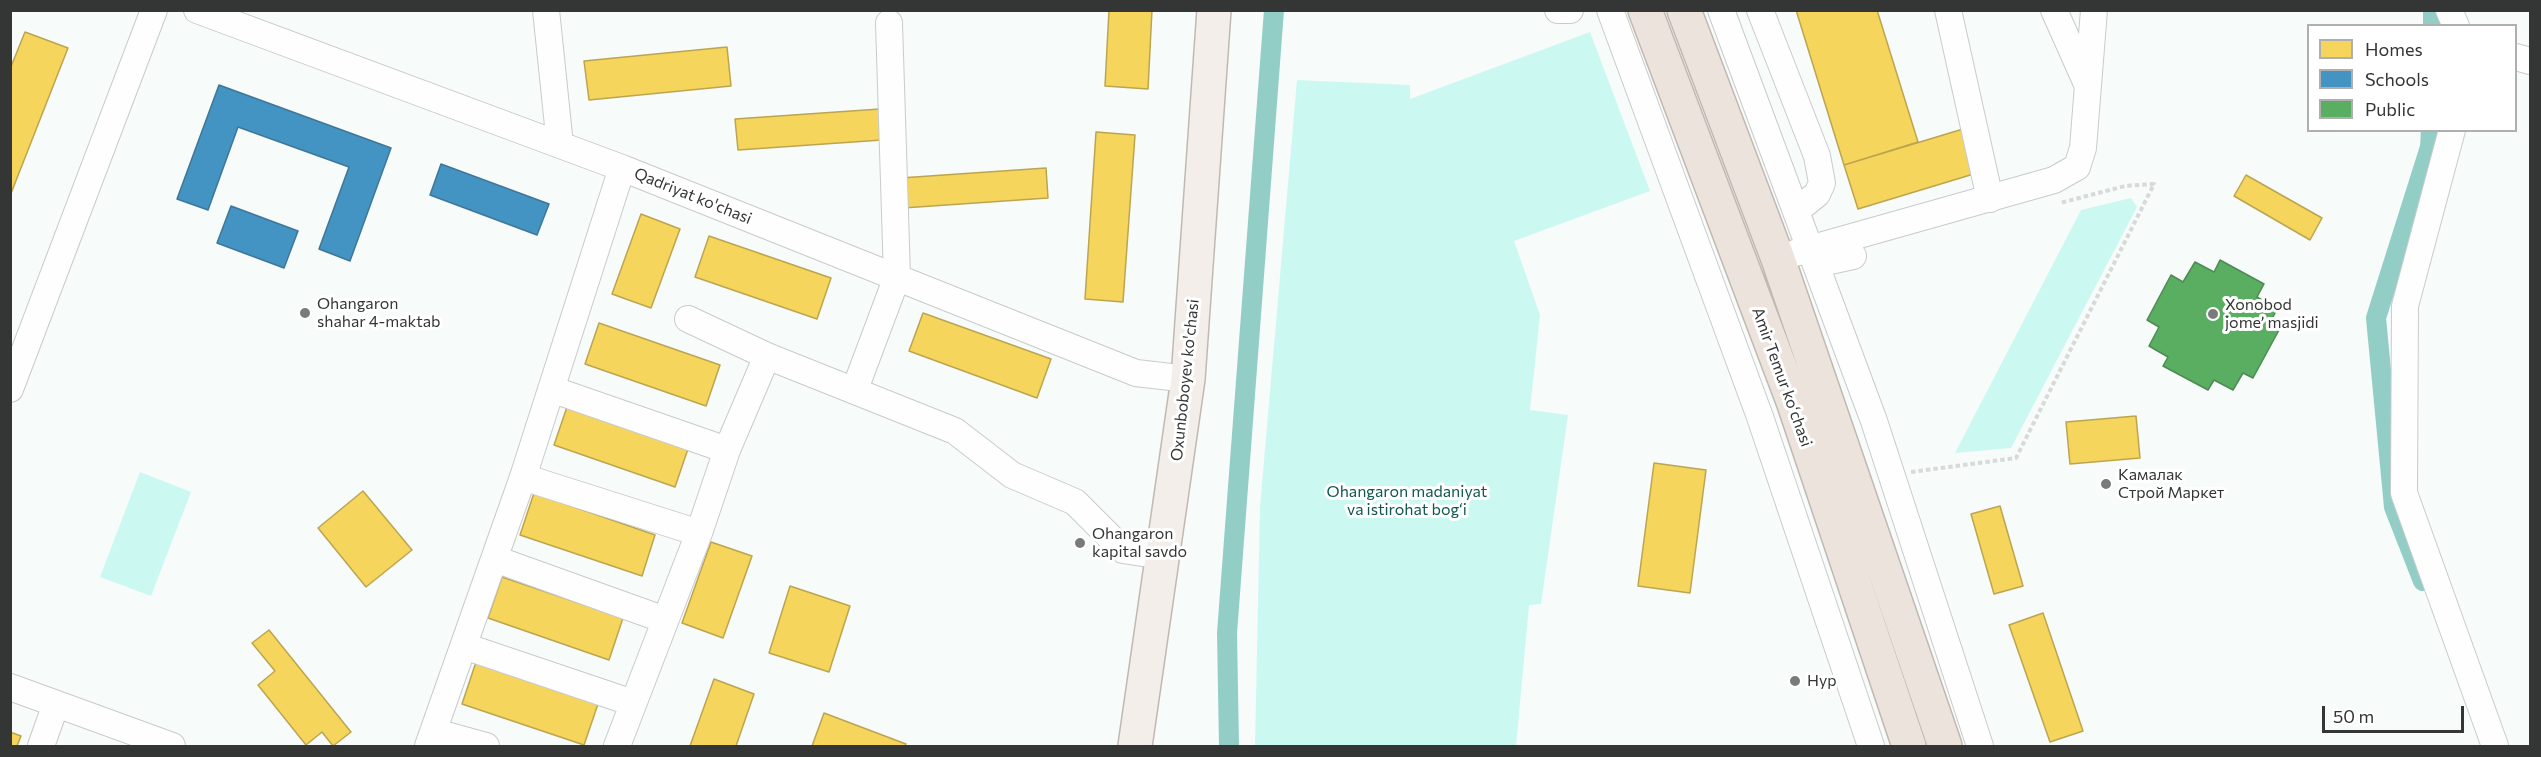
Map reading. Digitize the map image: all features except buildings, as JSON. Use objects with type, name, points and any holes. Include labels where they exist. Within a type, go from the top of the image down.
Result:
[{"type":"highway","name":"Amir Temur koʻchasi","points":[[1645,10],[1794,404],[1909,747]]},
{"type":"highway","name":"Amir Temur koʻchasi","points":[[1684,10],[1778,260],[1945,747]]},
{"type":"main road","name":"Oxunboboyev ko'chasi","points":[[1135,747],[1188,379],[1214,10]]},
{"type":"street","points":[[10,389],[154,10]]},
{"type":"street","name":"Qadriyat ko'chasi","points":[[197,10],[622,168],[1136,373],[1188,379]]},
{"type":"street","points":[[546,10],[560,145]]},
{"type":"street","points":[[1558,10],[1570,10]]},
{"type":"street","points":[[1610,10],[1760,417],[1871,747]]},
{"type":"street","points":[[1721,10],[1893,475],[1980,747]]},
{"type":"street","points":[[1760,10],[1817,156],[1822,183],[1817,194],[1796,211]]},
{"type":"street","points":[[1948,10],[1990,199]]},
{"type":"street","points":[[2054,10],[2088,86]]},
{"type":"street","points":[[1813,256],[2054,180],[2077,167],[2083,148],[2094,10]]},
{"type":"street","points":[[2449,10],[2455,24]]},
{"type":"street","points":[[855,389],[897,277],[889,23]]},
{"type":"street","points":[[2451,132],[2405,306],[2404,493],[2495,747]]},
{"type":"street","points":[[486,747],[432,739],[523,477],[622,168]]},
{"type":"street","points":[[1778,260],[1813,256],[1853,256]]},
{"type":"street","points":[[688,319],[767,356],[855,389],[955,431],[1012,475],[1075,502],[1123,550],[1162,556]]},
{"type":"street","points":[[616,747],[699,533],[727,450],[767,356]]},
{"type":"street","points":[[551,388],[727,450]]},
{"type":"street","points":[[523,477],[699,533]]},
{"type":"street","points":[[495,559],[665,620]]},
{"type":"street","points":[[464,646],[633,703]]},
{"type":"street","points":[[10,687],[172,747]]},
{"type":"street","points":[[41,747],[56,704]]},
{"type":"path","points":[[1893,475],[2016,458],[2154,184],[2125,186],[2057,204]]},
{"type":"green space","name":"Ohangaron madaniyat va istirohat bogʻi","points":[[1590,32],[1650,191],[1514,241],[1540,315],[1530,410],[1568,415],[1541,604],[1529,605],[1516,746],[1255,746],[1260,507],[1297,80],[1410,85],[1410,99]]},
{"type":"green space","points":[[2131,198],[2137,207],[2011,448],[1955,453],[2081,210]]},
{"type":"green space","points":[[140,472],[191,492],[151,596],[100,577]]},
{"type":"waterway","points":[[1229,746],[1227,633],[1274,10]]},
{"type":"waterway","points":[[2433,10],[2433,24]]},
{"type":"waterway","points":[[2423,581],[2394,507],[2376,318],[2430,147],[2431,132]]},
{"type":"place","name":"Ohangaron shahar 4-maktab","points":[[305,313]]},
{"type":"place","name":"Xonobod jome’ masjidi","points":[[2213,314]]},
{"type":"place","name":"Камалак Строй Маркет","points":[[2106,484]]},
{"type":"place","name":"Ohangaron kapital savdo","points":[[1080,543]]},
{"type":"place","name":"Нур","points":[[1795,681]]}]
